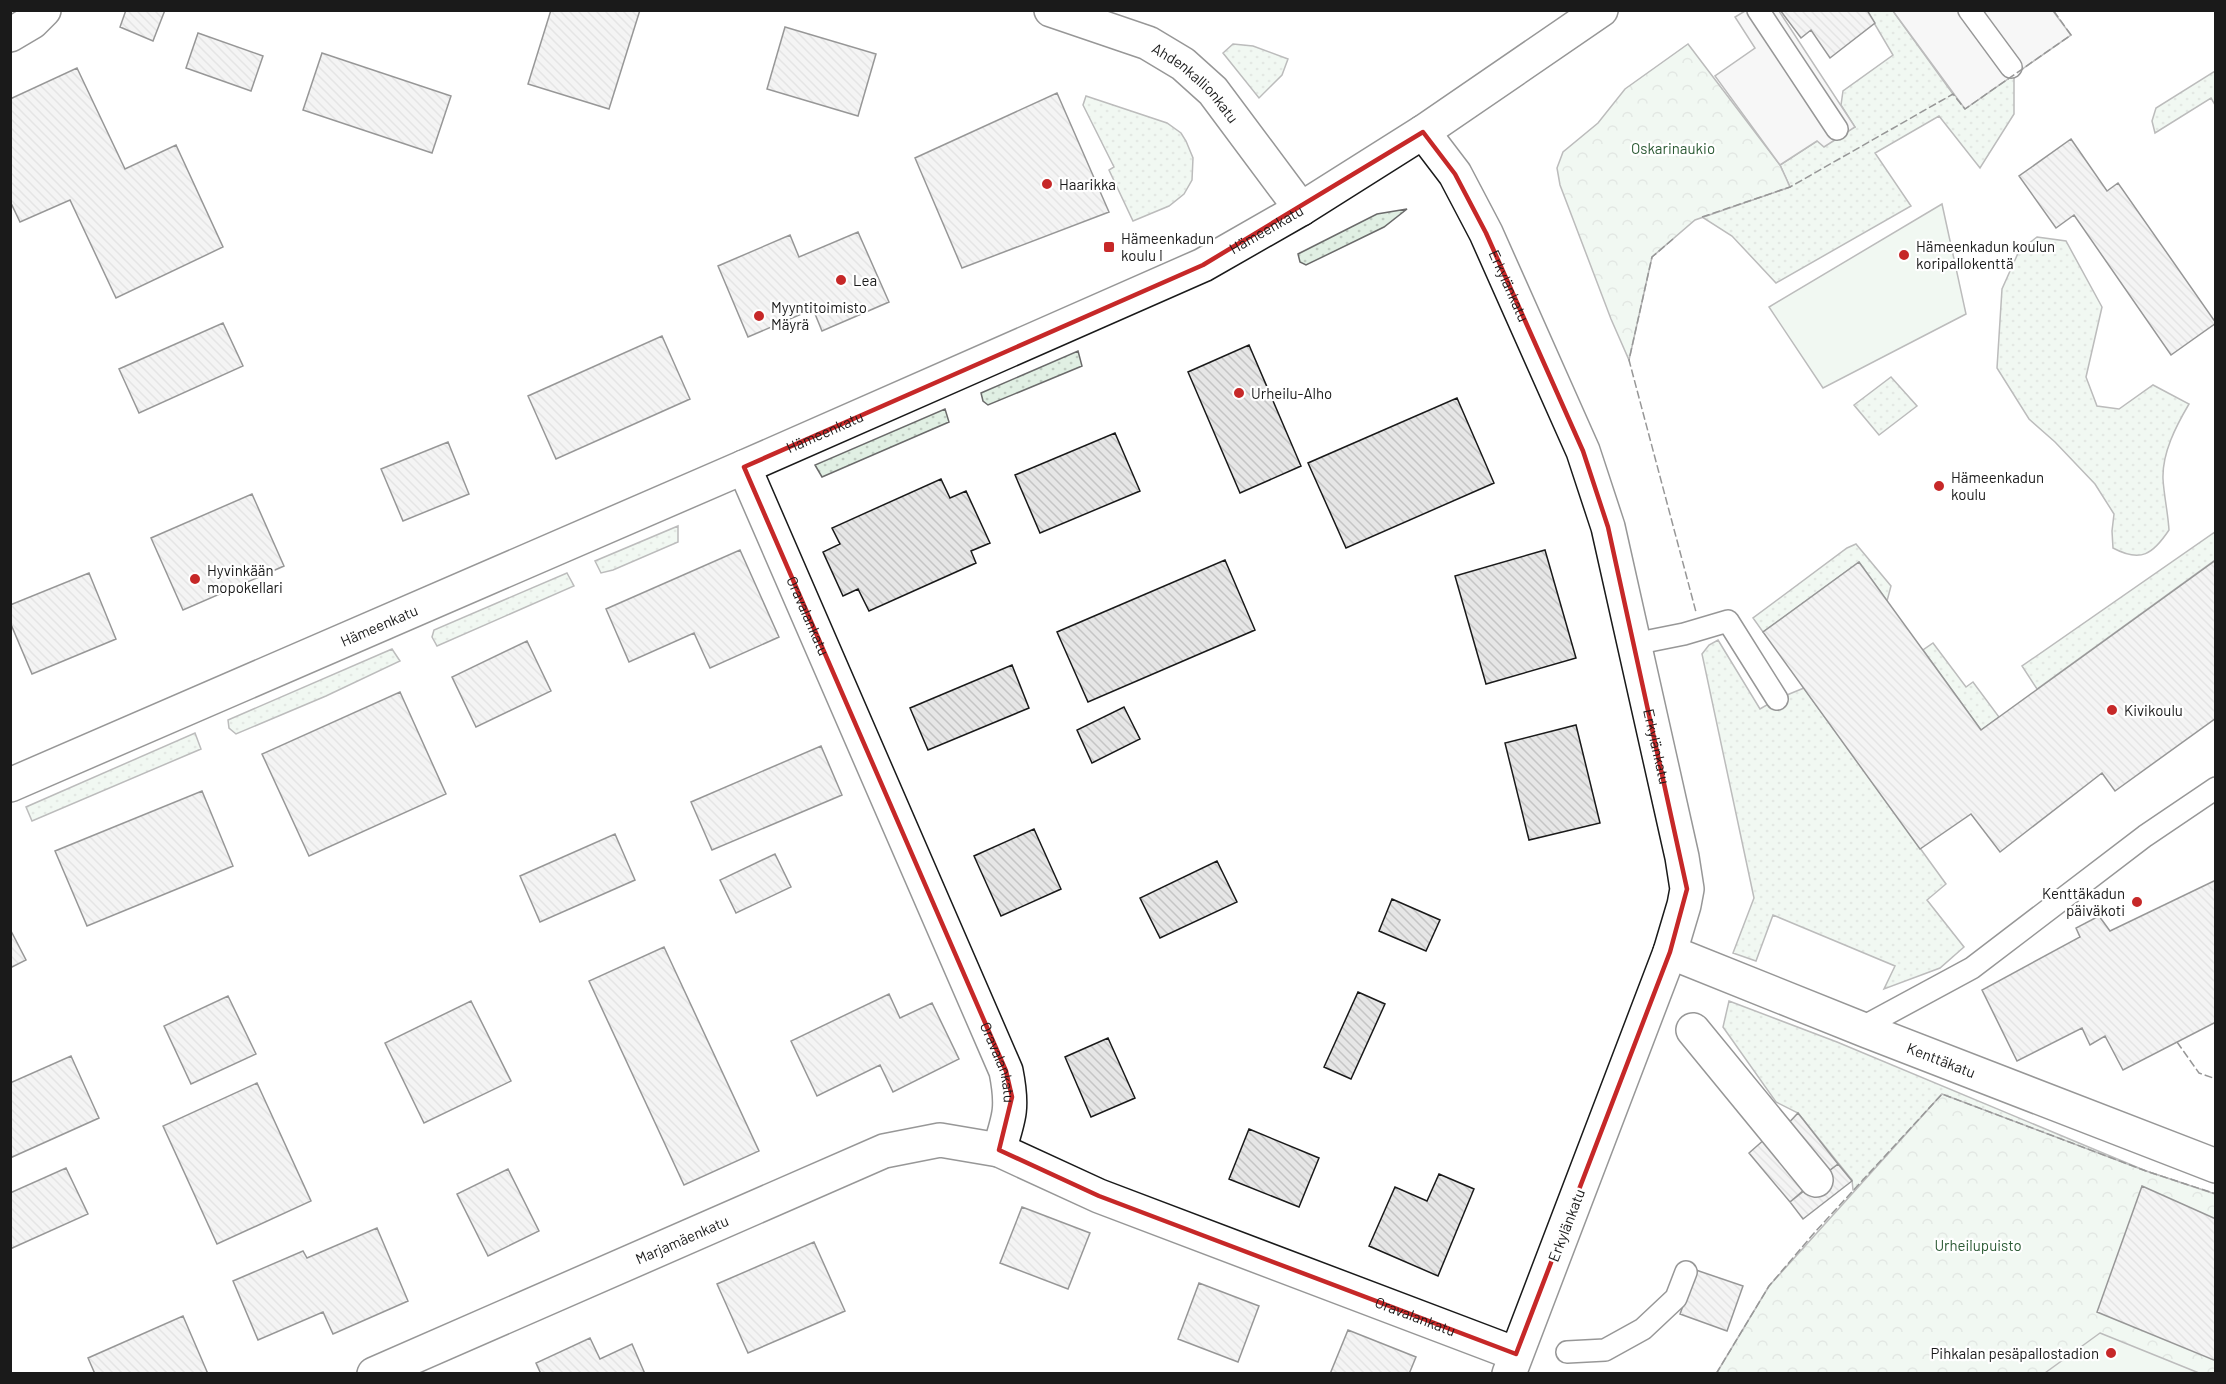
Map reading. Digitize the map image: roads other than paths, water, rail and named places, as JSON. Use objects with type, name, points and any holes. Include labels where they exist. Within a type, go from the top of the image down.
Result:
[{"type":"street","points":[[10,35],[32,22],[44,10]]},
{"type":"street","name":"Ahdenkallionkatu","points":[[1051,10],[1148,43],[1183,64],[1213,91],[1301,209]]},
{"type":"street","name":"Hämeenkatu","points":[[10,785],[1203,265],[1301,209],[1423,132],[1601,10]]},
{"type":"street","name":"Erkylänkatu","points":[[1423,132],[1455,174],[1486,233],[1583,451],[1608,527],[1682,857],[1687,889],[1670,952],[1513,1364]]},
{"type":"street","name":"Oravalankatu","points":[[744,467],[1006,1071],[1012,1097],[1008,1121],[999,1149],[1099,1196],[1513,1364]]},
{"type":"street","name":"Kenttäkatu","points":[[1670,952],[2216,1166]]},
{"type":"street","points":[[1693,1030],[1816,1180]]},
{"type":"street","name":"Marjamäenkatu","points":[[374,1374],[884,1151],[940,1140],[999,1149]]},
{"type":"lane","points":[[1758,10],[1837,129]]},
{"type":"lane","points":[[1969,10],[2011,68]]},
{"type":"lane","points":[[1634,644],[1684,634],[1728,621],[1777,699]]},
{"type":"lane","points":[[1861,1028],[1972,968],[2145,836],[2216,788]]},
{"type":"lane","points":[[1567,1352],[1605,1350],[1643,1329],[1676,1298],[1686,1272]]},
{"type":"place","name":"Haarikka","points":[[1047,184]]},
{"type":"place","name":"Hämeenkadun koulu I","points":[[1109,247]]},
{"type":"place","name":"Hämeenkadun koulun koripallokenttä","points":[[1904,255]]},
{"type":"place","name":"Lea","points":[[841,280]]},
{"type":"place","name":"Myyntitoimisto Mäyrä","points":[[759,316]]},
{"type":"place","name":"Urheilu-Alho","points":[[1239,393]]},
{"type":"place","name":"Hämeenkadun koulu","points":[[1939,486]]},
{"type":"place","name":"Hyvinkään mopokellari","points":[[195,579]]},
{"type":"place","name":"Kivikoulu","points":[[2112,710]]},
{"type":"place","name":"Kenttäkadun päiväkoti","points":[[2137,902]]},
{"type":"place","name":"Pihkalan pesäpallostadion","points":[[2111,1353]]},
{"type":"park label","name":"Oskarinaukio","points":[[1673,148]]},
{"type":"park label","name":"Urheilupuisto","points":[[1978,1245]]}]
